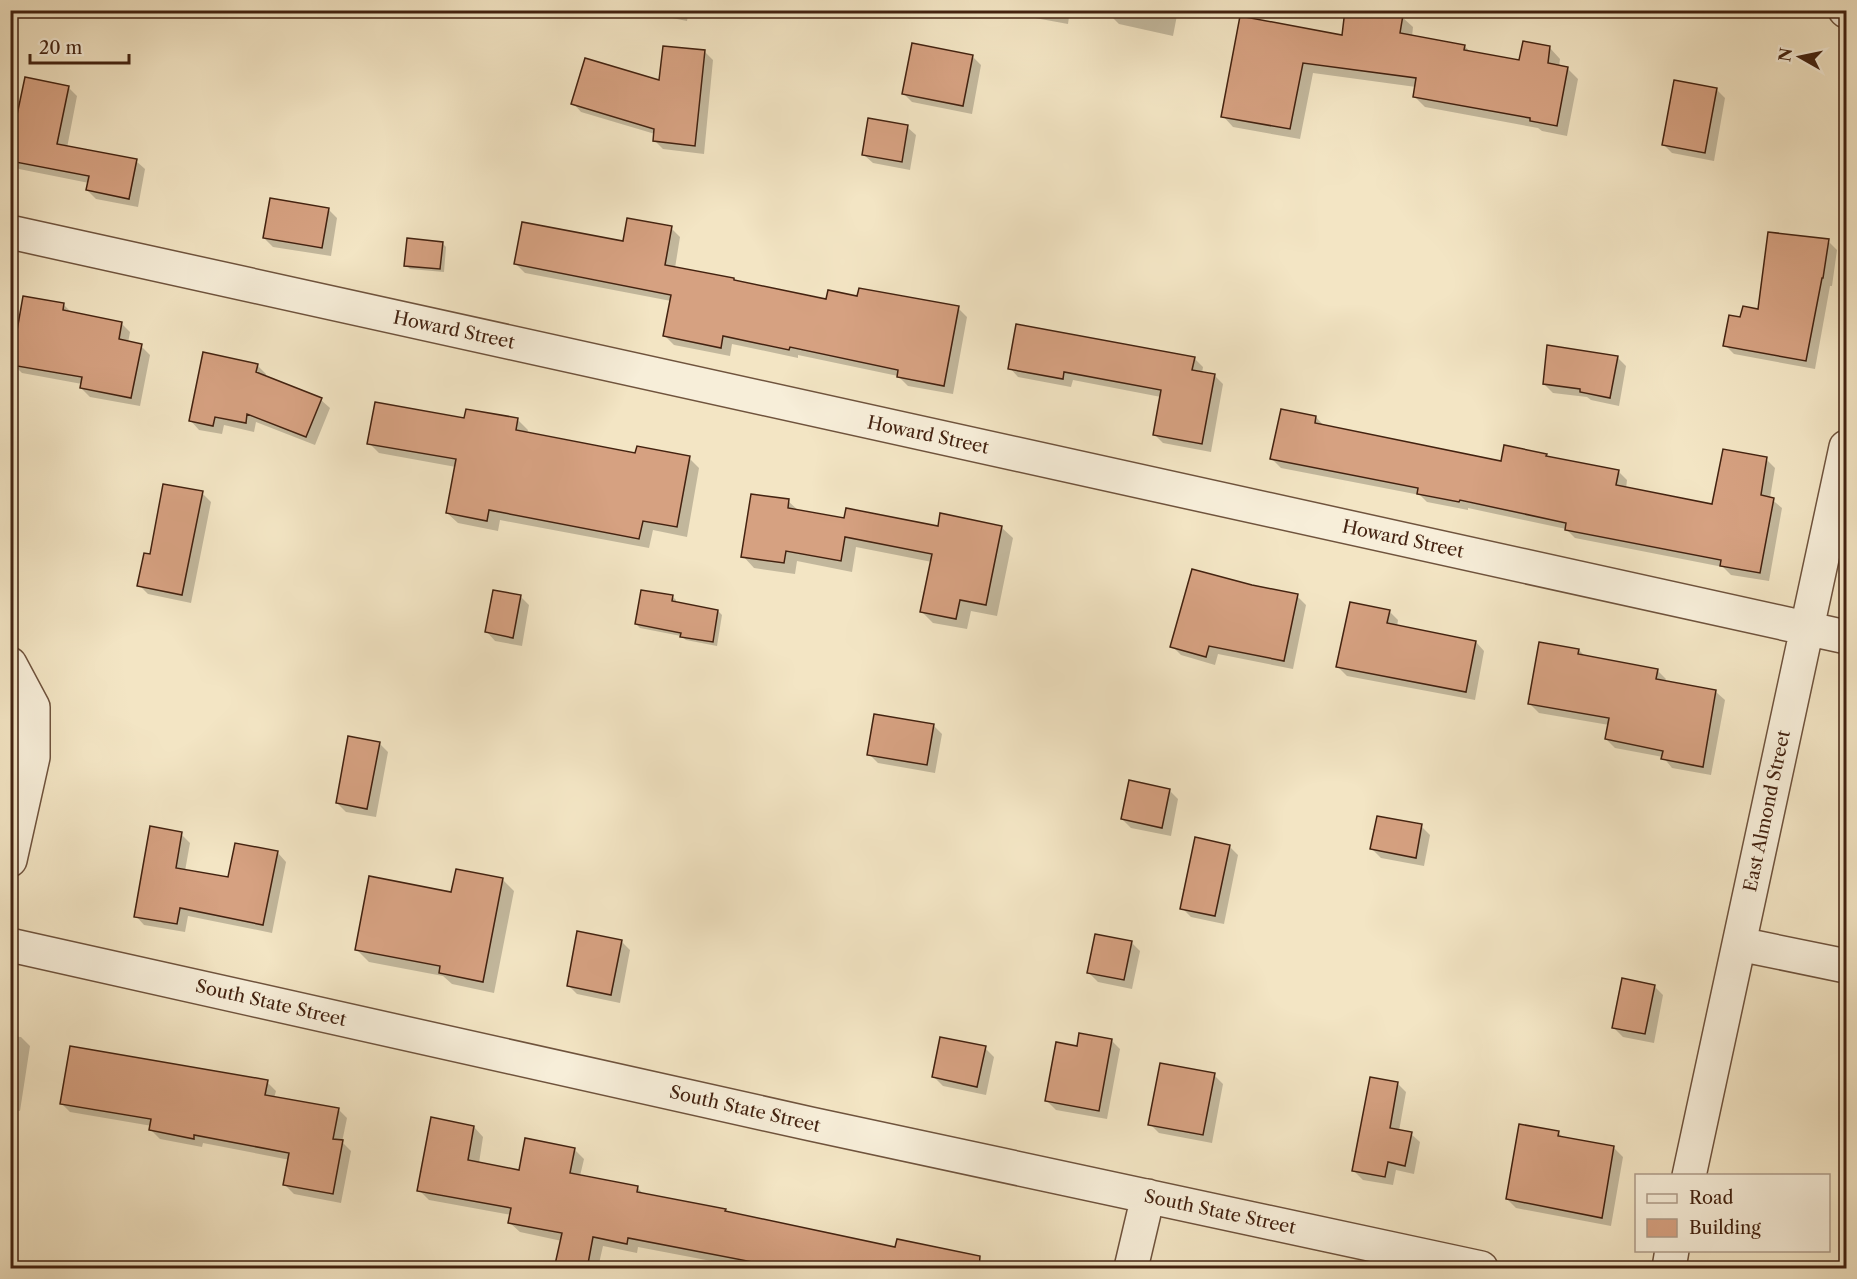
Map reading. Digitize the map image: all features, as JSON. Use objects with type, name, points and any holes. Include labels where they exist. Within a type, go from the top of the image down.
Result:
[{"type":"street","name":"Howard Street","points":[[10,232],[1846,637]]},
{"type":"street","name":"East Almond Street","points":[[1689,1174],[1846,447]]},
{"type":"street","points":[[10,664],[33,706],[33,757],[10,860]]},
{"type":"street","points":[[1739,944],[1846,966]]},
{"type":"street","name":"South State Street","points":[[10,945],[800,1121],[1481,1269]]},
{"type":"street","points":[[1131,1269],[1148,1196]]},
{"type":"street","points":[[1669,1269],[1672,1252]]},
{"type":"building","points":[[1345,10],[1368,10],[1403,15],[1400,33],[1465,45],[1464,50],[1519,60],[1523,41],[1550,46],[1548,63],[1568,67],[1557,126],[1530,121],[1530,118],[1413,97],[1416,78],[1303,63],[1290,129],[1221,117],[1240,16],[1342,35]]},
{"type":"building","points":[[912,43],[973,55],[963,106],[902,94]]},
{"type":"building","points":[[663,46],[705,50],[695,146],[653,141],[654,129],[571,104],[585,58],[659,80]]},
{"type":"building","points":[[25,77],[69,86],[57,144],[137,159],[129,199],[86,190],[89,176],[10,161],[10,148]]},
{"type":"building","points":[[1674,80],[1717,88],[1705,153],[1662,145]]},
{"type":"building","points":[[868,118],[908,125],[902,162],[862,155]]},
{"type":"building","points":[[270,198],[329,208],[322,248],[263,238]]},
{"type":"building","points":[[627,218],[672,226],[665,265],[826,299],[828,290],[857,296],[859,288],[959,306],[944,386],[897,377],[898,370],[790,347],[789,350],[723,336],[721,348],[663,336],[671,295],[514,264],[522,222],[623,241]]},
{"type":"building","points":[[1768,232],[1829,239],[1806,361],[1723,346],[1729,315],[1740,317],[1743,306],[1758,309]]},
{"type":"building","points":[[407,238],[443,242],[440,269],[404,266]]},
{"type":"building","points":[[23,296],[64,303],[63,310],[122,322],[119,339],[142,344],[131,398],[80,388],[82,377],[11,365]]},
{"type":"building","points":[[1016,324],[1195,357],[1192,370],[1215,374],[1202,444],[1153,435],[1161,390],[1064,372],[1063,379],[1008,369]]},
{"type":"building","points":[[1547,345],[1618,356],[1610,398],[1580,392],[1580,389],[1543,384]]},
{"type":"building","points":[[203,352],[258,364],[256,372],[322,398],[306,437],[247,414],[246,423],[215,417],[213,426],[189,421]]},
{"type":"building","points":[[375,402],[464,418],[466,409],[518,418],[516,430],[635,453],[637,446],[690,456],[677,527],[643,521],[639,539],[489,510],[487,521],[446,513],[456,459],[367,444]]},
{"type":"building","points":[[1281,409],[1316,416],[1315,423],[1501,461],[1504,445],[1547,454],[1546,456],[1619,470],[1616,485],[1712,504],[1723,449],[1767,457],[1761,495],[1774,498],[1760,573],[1720,566],[1721,560],[1565,530],[1566,523],[1460,500],[1459,502],[1417,494],[1418,488],[1270,459]]},
{"type":"building","points":[[163,484],[203,491],[182,595],[137,586],[144,553],[150,554]]},
{"type":"building","points":[[751,494],[789,499],[788,508],[844,518],[846,508],[938,526],[940,513],[1002,526],[986,605],[960,600],[956,619],[920,612],[932,554],[845,537],[841,561],[786,551],[784,563],[741,557]]},
{"type":"building","points":[[1192,569],[1298,594],[1284,661],[1209,646],[1206,657],[1170,647]]},
{"type":"building","points":[[493,590],[521,595],[513,638],[485,632]]},
{"type":"building","points":[[641,590],[673,595],[672,601],[718,610],[713,642],[680,637],[681,633],[635,624]]},
{"type":"building","points":[[1350,602],[1390,610],[1387,623],[1476,641],[1466,692],[1336,667]]},
{"type":"building","points":[[1539,642],[1579,649],[1578,654],[1658,669],[1656,679],[1716,690],[1703,767],[1661,759],[1663,751],[1605,739],[1609,718],[1528,704]]},
{"type":"building","points":[[874,714],[934,724],[927,765],[867,755]]},
{"type":"building","points":[[348,736],[380,742],[367,809],[336,803]]},
{"type":"building","points":[[1129,780],[1170,789],[1162,828],[1121,819]]},
{"type":"building","points":[[1377,816],[1422,824],[1416,858],[1370,849]]},
{"type":"building","points":[[150,826],[182,832],[176,868],[228,877],[235,843],[278,851],[263,925],[180,908],[177,924],[134,917]]},
{"type":"building","points":[[1195,837],[1230,845],[1215,916],[1180,909]]},
{"type":"building","points":[[456,869],[503,878],[483,982],[439,973],[440,966],[355,950],[369,876],[451,892]]},
{"type":"building","points":[[577,931],[622,940],[611,995],[567,986]]},
{"type":"building","points":[[1095,934],[1132,941],[1124,980],[1087,973]]},
{"type":"building","points":[[1622,978],[1655,985],[1645,1034],[1612,1028]]},
{"type":"building","points":[[1079,1033],[1112,1039],[1099,1111],[1045,1101],[1056,1042],[1077,1046]]},
{"type":"building","points":[[940,1037],[986,1046],[977,1087],[932,1077]]},
{"type":"building","points":[[70,1046],[268,1080],[265,1095],[339,1108],[333,1139],[343,1140],[333,1194],[283,1185],[289,1153],[194,1135],[194,1139],[149,1130],[151,1119],[60,1104]]},
{"type":"building","points":[[1160,1063],[1215,1073],[1203,1135],[1148,1125]]},
{"type":"building","points":[[1370,1077],[1398,1082],[1390,1128],[1412,1132],[1405,1166],[1388,1162],[1385,1177],[1352,1171]]},
{"type":"building","points":[[431,1117],[474,1126],[468,1160],[519,1170],[525,1138],[575,1148],[570,1173],[638,1186],[637,1192],[726,1209],[725,1211],[895,1247],[897,1239],[980,1256],[979,1269],[757,1269],[758,1263],[628,1238],[627,1244],[593,1237],[587,1269],[554,1269],[562,1233],[508,1223],[511,1208],[417,1191]]},
{"type":"building","points":[[1519,1124],[1559,1131],[1558,1136],[1614,1146],[1602,1218],[1506,1199]]}]
